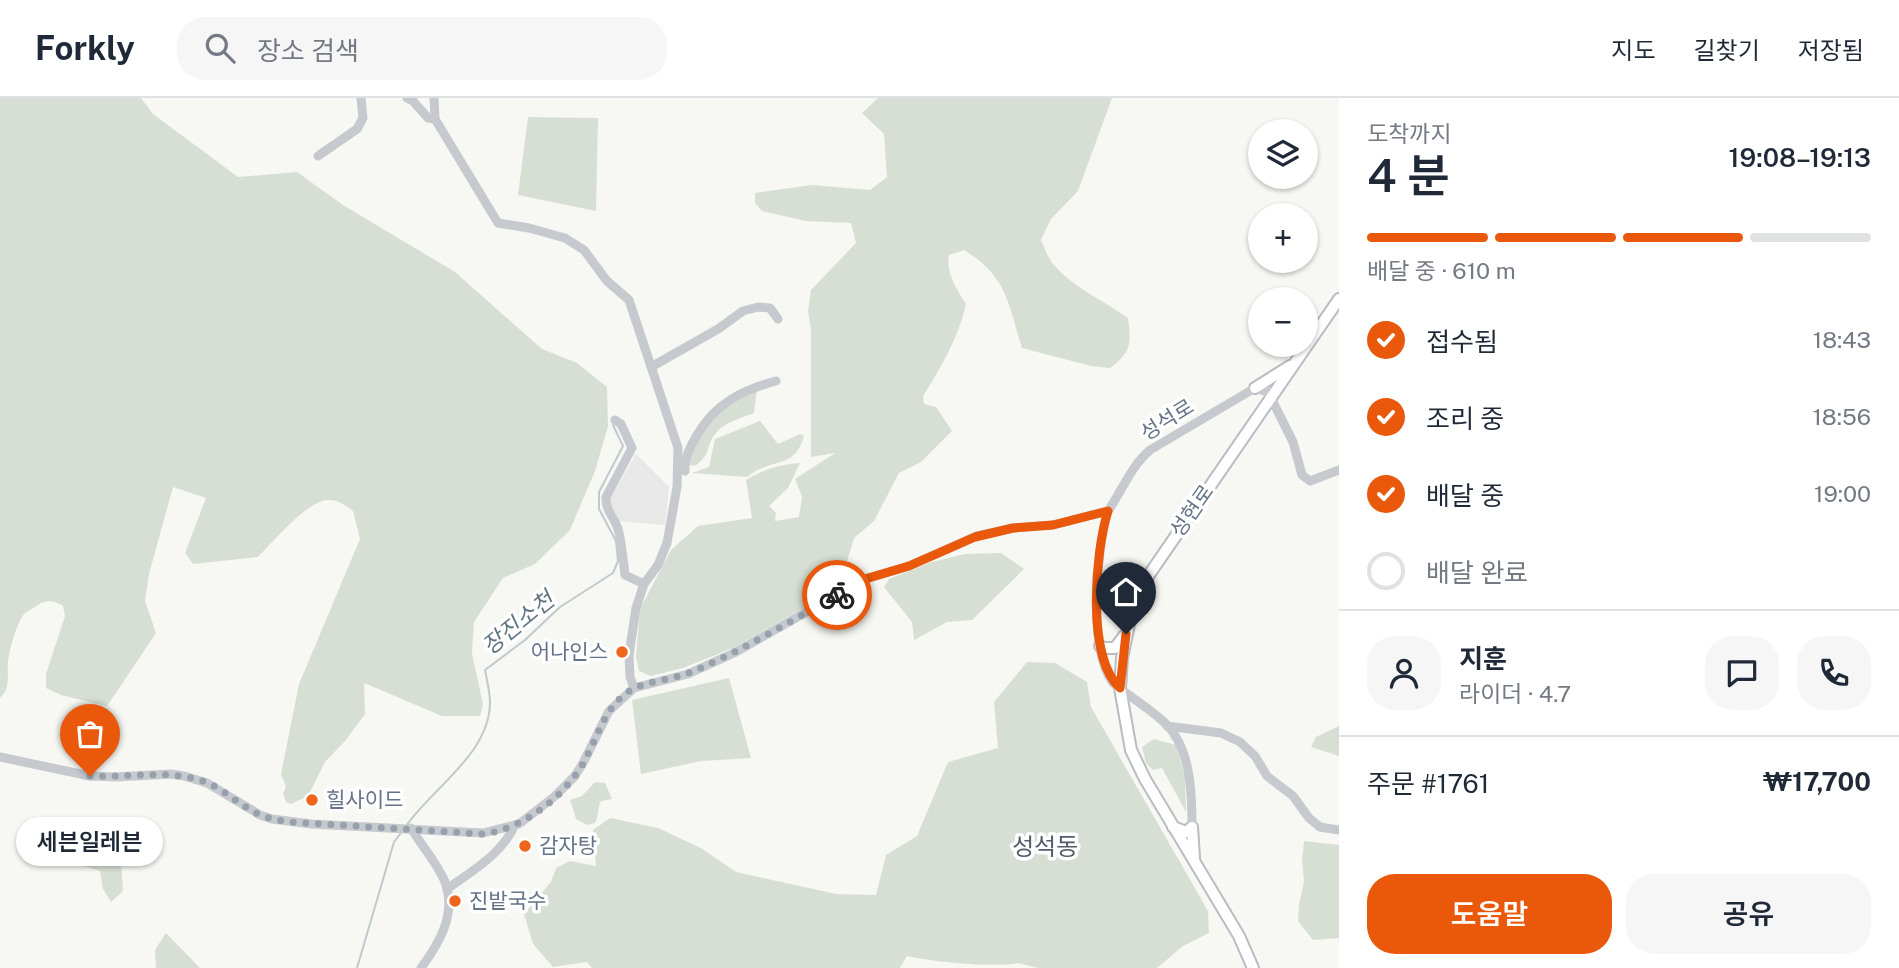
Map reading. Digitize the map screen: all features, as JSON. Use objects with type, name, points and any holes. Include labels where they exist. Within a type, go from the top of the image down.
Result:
[{"type":"main road","name":"성현로","points":[[1253,968],[1239,936],[1144,779],[1131,750],[1120,688],[1126,634],[1133,605],[1159,557],[1339,299]]},
{"type":"main road","points":[[1255,388],[1296,363]]},
{"type":"main road","points":[[1100,646],[1115,648],[1126,634]]},
{"type":"main road","points":[[1172,826],[1186,832],[1192,827]]},
{"type":"main road","points":[[1192,827],[1195,864]]},
{"type":"street","points":[[318,156],[357,129],[363,118],[361,98]]},
{"type":"street","points":[[407,98],[428,118],[435,119]]},
{"type":"street","points":[[434,98],[435,119],[498,223],[565,238],[584,250],[607,281],[629,300],[678,448],[677,486],[667,543],[658,565],[644,584],[636,608],[629,655],[630,677],[634,688]]},
{"type":"street","points":[[651,367],[743,311],[758,307],[770,308],[778,319]]},
{"type":"street","points":[[685,471],[689,448],[715,410],[751,388],[776,381]]},
{"type":"street","points":[[1255,388],[1267,391],[1271,398],[1293,442],[1302,475],[1310,481],[1339,470]]},
{"type":"street","name":"성석로","points":[[1108,511],[1124,489],[1139,458],[1255,388]]},
{"type":"street","points":[[615,420],[621,424],[632,448],[606,498],[606,506],[617,525],[625,575],[644,584]]},
{"type":"street","points":[[0,757],[90,776],[184,776],[207,783],[260,815],[272,819],[311,824],[483,834],[515,825],[554,797],[575,776],[609,711],[634,688],[688,674],[734,653],[865,579],[909,566],[975,537],[1013,528],[1053,525],[1108,511],[1098,554],[1100,646],[1110,679],[1167,726],[1179,741],[1191,804],[1192,827]]},
{"type":"street","points":[[1167,726],[1221,733],[1240,742],[1255,756],[1267,776],[1293,796],[1309,818],[1320,827],[1339,830]]},
{"type":"street","points":[[447,889],[486,861],[510,837],[515,825]]},
{"type":"street","points":[[410,828],[447,889],[447,913],[443,932],[437,946],[421,968]]},
{"type":"shaded area","points":[[0,98],[141,98],[153,114],[238,177],[297,172],[343,205],[455,272],[542,349],[577,363],[607,387],[608,426],[595,471],[570,530],[535,564],[503,578],[474,622],[472,654],[483,704],[480,716],[442,716],[364,683],[365,714],[325,762],[308,796],[291,804],[286,802],[283,793],[286,785],[281,774],[299,684],[360,539],[353,511],[334,500],[319,502],[290,524],[258,557],[193,564],[185,553],[206,498],[173,487],[149,574],[145,601],[156,633],[107,706],[61,695],[46,688],[46,674],[65,616],[63,606],[50,601],[41,603],[21,618],[10,651],[7,686],[0,698]]},
{"type":"shaded area","points":[[878,98],[1112,98],[1078,191],[1051,219],[1041,240],[1050,260],[1062,273],[1128,318],[1130,334],[1126,352],[1110,368],[1091,366],[1022,348],[1009,304],[998,281],[964,250],[949,255],[950,275],[966,304],[949,351],[923,396],[924,404],[936,407],[952,431],[921,462],[899,473],[874,521],[854,538],[839,588],[733,648],[683,668],[651,676],[639,671],[636,657],[640,609],[671,550],[698,526],[752,518],[746,480],[779,466],[800,463],[788,488],[769,506],[776,513],[775,521],[799,517],[802,497],[795,479],[835,453],[811,457],[811,329],[808,311],[811,290],[856,243],[851,223],[806,221],[762,211],[755,203],[755,193],[812,185],[870,190],[887,177],[884,134],[862,113]]},
{"type":"shaded area","points":[[528,117],[598,118],[596,211],[518,195]]},
{"type":"shaded area","points":[[757,390],[754,413],[718,430],[706,454],[695,466],[684,464],[698,436],[712,419]]},
{"type":"shaded area","points":[[760,421],[778,444],[800,434],[804,436],[795,454],[747,477],[692,473],[709,467],[715,439]]},
{"type":"shaded area","points":[[636,454],[669,487],[665,525],[619,521],[610,499]]},
{"type":"shaded area","points":[[1001,553],[1024,569],[972,620],[947,622],[914,640],[912,622],[884,587],[889,579],[932,562],[965,554]]},
{"type":"shaded area","points":[[1027,662],[1055,663],[1087,682],[1091,707],[1208,911],[1209,933],[1183,946],[1157,968],[1038,968],[1018,963],[964,964],[907,956],[900,968],[592,968],[587,962],[553,967],[533,944],[524,914],[551,882],[556,868],[570,861],[596,866],[593,830],[610,818],[658,828],[701,848],[736,872],[836,894],[876,895],[886,855],[917,836],[948,762],[998,748],[994,702]]},
{"type":"shaded area","points":[[729,678],[751,758],[701,761],[641,774],[632,700]]},
{"type":"shaded area","points":[[1339,726],[1339,756],[1311,747],[1316,737]]},
{"type":"shaded area","points":[[1154,739],[1176,745],[1185,777],[1186,812],[1162,768],[1153,770],[1146,763],[1142,747]]},
{"type":"shaded area","points":[[595,782],[605,783],[612,799],[601,801],[595,823],[587,825],[576,819],[570,800],[582,796]]},
{"type":"shaded area","points":[[72,825],[102,827],[121,862],[123,891],[111,902],[103,889],[100,871],[81,865],[82,851],[70,845],[58,861],[52,845]]},
{"type":"shaded area","points":[[1304,841],[1339,845],[1339,938],[1313,940],[1298,921],[1304,881]]},
{"type":"shaded area","points":[[166,933],[200,968],[156,968],[155,950]]},
{"type":"waterway","name":"장진소천","points":[[406,826],[458,769],[481,738],[490,702],[485,670],[525,640],[560,607],[613,573],[618,561],[616,541],[599,509],[599,492],[623,446],[613,425]]},
{"type":"waterway","name":"장진소천","points":[[357,968],[394,842],[401,833]]},
{"type":"way so far","points":[[90,776],[184,776],[207,783],[260,815],[290,822],[483,834],[494,832],[519,824],[530,817],[575,776],[602,721],[616,703],[634,688],[688,674],[734,653],[837,595]]},
{"type":"place","name":"어나인스","points":[[622,652]]},
{"type":"place","name":"세븐일레븐","points":[[90,776]]},
{"type":"place","name":"힐사이드","points":[[312,800]]},
{"type":"place","name":"감자탕","points":[[525,846]]},
{"type":"place","name":"진밭국수","points":[[455,901]]},
{"type":"district","name":"성석동","points":[[1045,847]]},
{"type":"route","points":[[837,595],[865,579],[909,566],[975,537],[1013,528],[1053,525],[1108,511],[1098,554],[1099,635],[1110,679],[1120,688],[1126,634]]}]
